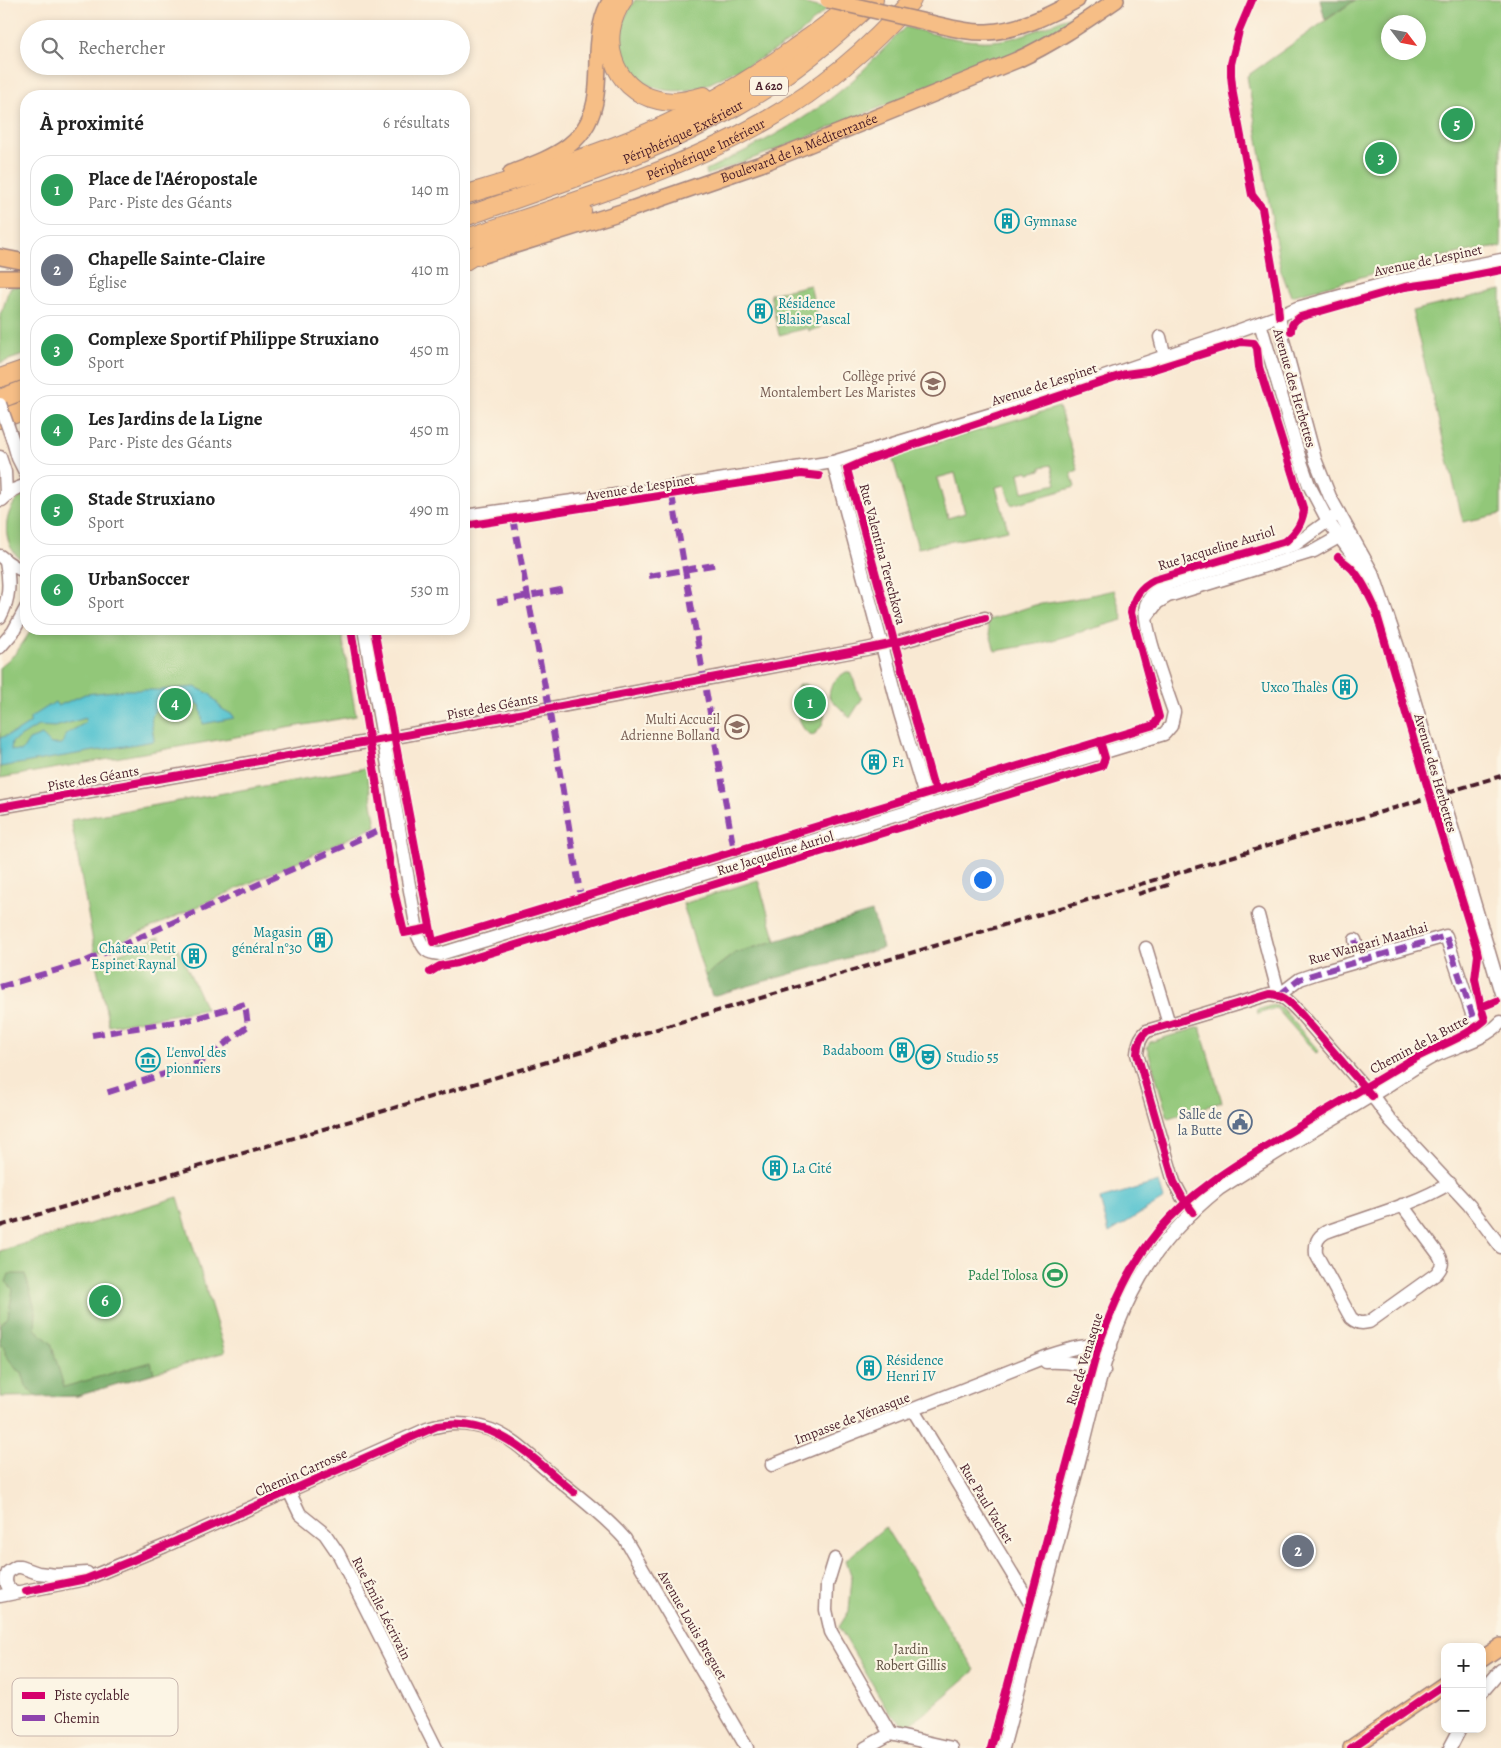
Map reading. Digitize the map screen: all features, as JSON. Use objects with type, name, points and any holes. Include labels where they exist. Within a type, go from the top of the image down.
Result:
[{"type":"highway","points":[[623,0],[617,8],[610,26],[610,44],[613,60],[630,86],[658,100],[671,102],[684,101],[733,87]]},
{"type":"highway","points":[[470,192],[559,166],[632,139],[704,103],[772,64],[822,28],[856,0]]},
{"type":"highway","name":"Périphérique Extérieur","points":[[470,215],[588,173],[692,130],[741,104],[789,73],[827,44],[874,0]]},
{"type":"highway","name":"Périphérique Intérieur","points":[[470,237],[654,172],[711,149],[766,120],[819,86],[850,62],[912,0]]},
{"type":"highway","points":[[470,258],[491,245],[628,193],[654,172]]},
{"type":"highway","points":[[0,378],[20,371]]},
{"type":"highway","points":[[0,398],[20,392]]},
{"type":"highway","points":[[0,419],[20,412]]},
{"type":"main road","points":[[470,191],[564,150],[583,133],[592,116],[596,95],[599,38],[607,6],[611,0]]},
{"type":"main road","points":[[828,0],[962,30],[987,32],[1025,24],[1078,0]]},
{"type":"main road","name":"Boulevard de la Méditerranée","points":[[470,260],[506,250],[724,177],[849,129],[1032,53],[1080,25],[1116,0]]},
{"type":"main road","points":[[0,257],[20,261]]},
{"type":"main road","points":[[0,278],[20,278]]},
{"type":"main road","points":[[1486,1656],[1501,1646]]},
{"type":"main road","points":[[1351,1748],[1441,1687]]},
{"type":"street","name":"Avenue de Lespinet","points":[[470,515],[680,486],[833,462],[1028,403],[1165,357],[1297,308],[1391,282],[1501,260]]},
{"type":"street","name":"Avenue des Herbettes","points":[[1279,316],[1283,340],[1315,459],[1322,480],[1339,513],[1344,534]]},
{"type":"street","name":"Avenue des Herbettes","points":[[1260,323],[1304,471],[1318,504],[1328,521],[1344,534],[1378,588],[1402,659],[1501,993]]},
{"type":"street","points":[[1160,337],[1165,357]]},
{"type":"street","points":[[0,404],[20,462]]},
{"type":"street","points":[[0,457],[5,472],[3,498]]},
{"type":"street","name":"Rue Valentina Terechkova","points":[[833,462],[882,646],[928,806]]},
{"type":"street","points":[[3,498],[20,487]]},
{"type":"street","name":"Rue Jacqueline Auriol","points":[[365,635],[418,936],[423,947],[431,953],[440,954],[1164,734],[1171,726],[1174,712],[1146,625],[1145,612],[1149,600],[1155,591],[1164,584],[1296,544],[1339,513]]},
{"type":"street","points":[[1146,625],[1152,608],[1156,603],[1168,596],[1314,550],[1344,534]]},
{"type":"street","points":[[3,559],[20,570]]},
{"type":"street","points":[[0,617],[7,601],[9,590],[9,574],[3,559]]},
{"type":"street","name":"Piste des Géants","points":[[0,807],[383,739],[882,646],[985,618]]},
{"type":"street","points":[[0,646],[13,632],[20,619]]},
{"type":"street","points":[[1258,915],[1279,995]]},
{"type":"street","name":"Rue Wangari Maathai","points":[[1279,995],[1300,979],[1446,936],[1473,1017]]},
{"type":"street","points":[[1355,940],[1361,960]]},
{"type":"street","points":[[1146,948],[1169,1024]]},
{"type":"street","points":[[1193,1212],[1174,1182],[1137,1054],[1142,1035],[1169,1024],[1270,994],[1279,995],[1289,1002],[1368,1092]]},
{"type":"street","points":[[1501,1011],[1501,1022]]},
{"type":"street","name":"Chemin de la Butte","points":[[1501,1022],[1482,1037],[1430,1058],[1368,1092],[1390,1120],[1469,1205],[1501,1247]]},
{"type":"street","name":"Rue de Venasque","points":[[1003,1748],[1111,1347],[1123,1312],[1142,1275],[1174,1231],[1219,1189],[1368,1092]]},
{"type":"street","points":[[1402,1205],[1439,1255],[1442,1261],[1441,1268],[1436,1274],[1369,1322],[1362,1324],[1356,1322],[1350,1318],[1316,1254],[1316,1240],[1326,1232],[1440,1190],[1450,1183]]},
{"type":"street","name":"Impasse de Vénasque","points":[[772,1465],[1064,1351],[1099,1344],[1111,1347]]},
{"type":"street","name":"Impasse de Vénasque","points":[[1026,1365],[1060,1361],[1076,1363],[1104,1371]]},
{"type":"street","name":"Rue Paul Vachet","points":[[912,1410],[1030,1603],[1040,1606]]},
{"type":"street","name":"Chemin Carrosse","points":[[109,1569],[56,1575],[21,1567],[8,1572],[3,1584],[21,1592],[86,1579],[165,1546],[427,1429],[448,1424],[470,1424],[493,1431],[514,1443],[608,1521]]},
{"type":"street","name":"Rue Émile Lécrivain","points":[[289,1491],[300,1514],[325,1534],[338,1553],[436,1748]]},
{"type":"street","name":"Avenue Louis Breguet","points":[[608,1521],[633,1550],[747,1748]]},
{"type":"street","points":[[835,1559],[827,1585],[826,1610],[831,1632],[890,1734]]},
{"type":"street","points":[[0,1596],[21,1592],[29,1588],[32,1579],[28,1570]]},
{"type":"street","points":[[1485,1688],[1501,1670]]},
{"type":"street","points":[[1450,1748],[1458,1733]]},
{"type":"street","points":[[865,1748],[890,1734],[952,1748]]},
{"type":"green space","points":[[635,0],[789,0],[827,9],[794,38],[752,63],[701,87],[679,91],[657,88],[638,79],[625,61],[620,37],[621,29]]},
{"type":"green space","points":[[1320,0],[1355,0],[1325,20]]},
{"type":"green space","points":[[1355,0],[1501,0],[1501,247],[1422,261],[1291,296],[1281,271],[1247,76]]},
{"type":"green space","points":[[1070,16],[1071,20],[1051,35],[1024,49],[773,151],[707,175],[706,170],[784,130],[838,93],[905,27],[958,39],[985,41],[1027,34]]},
{"type":"green space","points":[[810,285],[820,328],[809,331],[808,328],[779,335],[770,294]]},
{"type":"green space","points":[[20,286],[20,356],[0,363],[0,314],[11,287]]},
{"type":"green space","points":[[1501,290],[1501,514],[1463,522],[1412,311]]},
{"type":"green space","points":[[1059,407],[1078,470],[1071,473],[1075,487],[1011,505],[1005,485],[996,487],[1008,530],[918,548],[892,456]],"holes":[[[1051,465],[1056,484],[1023,492],[1019,473],[1028,471],[1029,473],[1041,470],[1041,467]],[[955,473],[965,513],[948,518],[937,478]]]},
{"type":"green space","points":[[20,497],[20,558],[11,548],[6,528],[11,508]]},
{"type":"green space","points":[[1114,590],[1123,620],[1042,643],[995,651],[986,621],[1035,605]]},
{"type":"green space","points":[[28,635],[342,635],[356,716],[0,778],[0,667],[16,653]]},
{"type":"green space","points":[[846,672],[850,672],[862,699],[850,718],[829,697],[834,682]]},
{"type":"green space","points":[[804,684],[817,693],[824,707],[823,723],[813,735],[804,729],[797,709],[796,689],[799,685]]},
{"type":"green space","points":[[366,768],[376,826],[95,953],[71,820]]},
{"type":"green space","points":[[758,880],[776,941],[735,953],[705,976],[683,904]]},
{"type":"green space","points":[[872,912],[883,948],[712,996],[705,976],[735,953]]},
{"type":"green space","points":[[159,937],[168,953],[178,948],[206,1009],[109,1026],[96,963]]},
{"type":"green space","points":[[1273,1005],[1281,1007],[1319,1051],[1316,1053],[1276,1008],[1258,1014],[1257,1010]]},
{"type":"green space","points":[[1200,1027],[1222,1102],[1168,1118],[1147,1047],[1150,1042]]},
{"type":"green space","points":[[178,1197],[225,1352],[77,1396],[0,1397],[0,1251]]},
{"type":"green space","points":[[9,1274],[25,1274],[36,1312],[35,1329],[51,1343],[64,1387],[151,1362],[154,1373],[77,1396],[37,1397],[26,1386],[22,1372],[17,1370],[5,1354],[5,1347],[0,1344],[0,1326],[8,1317],[13,1289],[6,1282]]},
{"type":"green space","name":"Jardin Robert Gillis","points":[[885,1527],[975,1670],[908,1727],[890,1714],[839,1627],[849,1611],[852,1578],[846,1560]]},
{"type":"water","points":[[195,687],[210,694],[222,709],[233,715],[234,718],[203,724],[200,705],[180,701],[166,703],[155,711],[152,717],[154,741],[0,767],[0,738],[16,732],[30,723],[30,718],[55,702],[58,706],[85,694],[126,690]],"holes":[[[86,718],[85,723],[66,734],[62,744],[51,744],[42,735],[29,740],[22,751],[11,750],[12,742],[38,726],[55,727]]]},
{"type":"water","points":[[1159,1182],[1164,1199],[1109,1233],[1100,1199]]},
{"type":"railway","points":[[0,1226],[1501,776]]},
{"type":"railway","points":[[1138,894],[1171,884]]},
{"type":"marked path","points":[[672,495],[733,845]]},
{"type":"marked path","points":[[513,518],[549,708],[580,892]]},
{"type":"marked path","points":[[649,576],[719,564]]},
{"type":"marked path","points":[[497,602],[565,589]]},
{"type":"marked path","points":[[0,987],[84,962],[380,830]]},
{"type":"marked path","points":[[1279,995],[1300,979],[1446,936],[1473,1017]]},
{"type":"marked path","points":[[1355,940],[1361,960]]},
{"type":"marked path","points":[[92,1035],[193,1019],[245,1004],[248,1026],[201,1062],[106,1093]]},
{"type":"cycle path","points":[[1252,0],[1239,31],[1231,64],[1231,75],[1252,195],[1262,208],[1279,316]]},
{"type":"cycle path","points":[[1291,331],[1293,323],[1300,317],[1405,287],[1501,270]]},
{"type":"cycle path","points":[[375,635],[433,942],[1154,725],[1159,717],[1131,613],[1133,602],[1138,593],[1154,580],[1286,541],[1298,528],[1303,516],[1304,511],[1259,367],[1257,348],[1254,343],[1241,342],[1148,371],[1125,374],[870,459],[847,469],[933,784],[937,789]]},
{"type":"cycle path","points":[[470,525],[801,474],[819,476]]},
{"type":"cycle path","points":[[1338,557],[1357,574],[1375,608],[1476,946],[1478,955],[1475,979],[1481,1007]]},
{"type":"cycle path","points":[[0,807],[395,737],[866,649],[900,642],[985,618]]},
{"type":"cycle path","points":[[352,635],[395,895],[404,933],[430,928]]},
{"type":"cycle path","points":[[430,972],[440,966],[457,963],[1102,766],[1105,758],[1100,741]]},
{"type":"cycle path","points":[[1193,1212],[1174,1182],[1137,1054],[1140,1041],[1147,1031],[1270,994],[1280,996],[1300,1013],[1372,1096]]},
{"type":"cycle path","points":[[991,1748],[1099,1344],[1124,1285],[1139,1257],[1158,1231],[1172,1216],[1187,1201],[1219,1176],[1406,1063],[1467,1033],[1485,1020],[1481,1007],[1496,1001]]},
{"type":"cycle path","points":[[26,1591],[86,1579],[131,1561],[437,1426],[459,1425],[478,1427],[496,1434],[512,1442],[574,1492]]},
{"type":"cycle path","points":[[1351,1748],[1441,1687]]},
{"type":"place","name":"Stade Struxiano","points":[[1457,124]]},
{"type":"place","name":"Complexe Sportif Philippe Struxiano","points":[[1381,158]]},
{"type":"place","name":"Gymnase","points":[[1007,221]]},
{"type":"place","name":"Résidence Blaise Pascal","points":[[760,311]]},
{"type":"place","name":"Collège privé Montalembert Les Maristes","points":[[933,384]]},
{"type":"place","name":"Uxco Thalès","points":[[1345,687]]},
{"type":"place","name":"Place de l'Aéropostale","points":[[810,703]]},
{"type":"place","name":"Les Jardins de la Ligne","points":[[175,704]]},
{"type":"place","name":"Multi Accueil Adrienne Bolland","points":[[737,727]]},
{"type":"place","name":"F1","points":[[874,762]]},
{"type":"place","name":"Magasin général n°30","points":[[320,940]]},
{"type":"place","name":"Château Petit Espinet Raynal","points":[[194,956]]},
{"type":"place","name":"Badaboom","points":[[902,1050]]},
{"type":"place","name":"Studio 55","points":[[928,1057]]},
{"type":"place","name":"L'envol des pionniers","points":[[148,1060]]},
{"type":"place","name":"Salle de la Butte","points":[[1240,1122]]},
{"type":"place","name":"La Cité","points":[[775,1168]]},
{"type":"place","name":"Padel Tolosa","points":[[1055,1275]]},
{"type":"place","name":"UrbanSoccer","points":[[105,1301]]},
{"type":"place","name":"Résidence Henri IV","points":[[869,1368]]},
{"type":"place","name":"Chapelle Sainte-Claire","points":[[1298,1551]]}]
